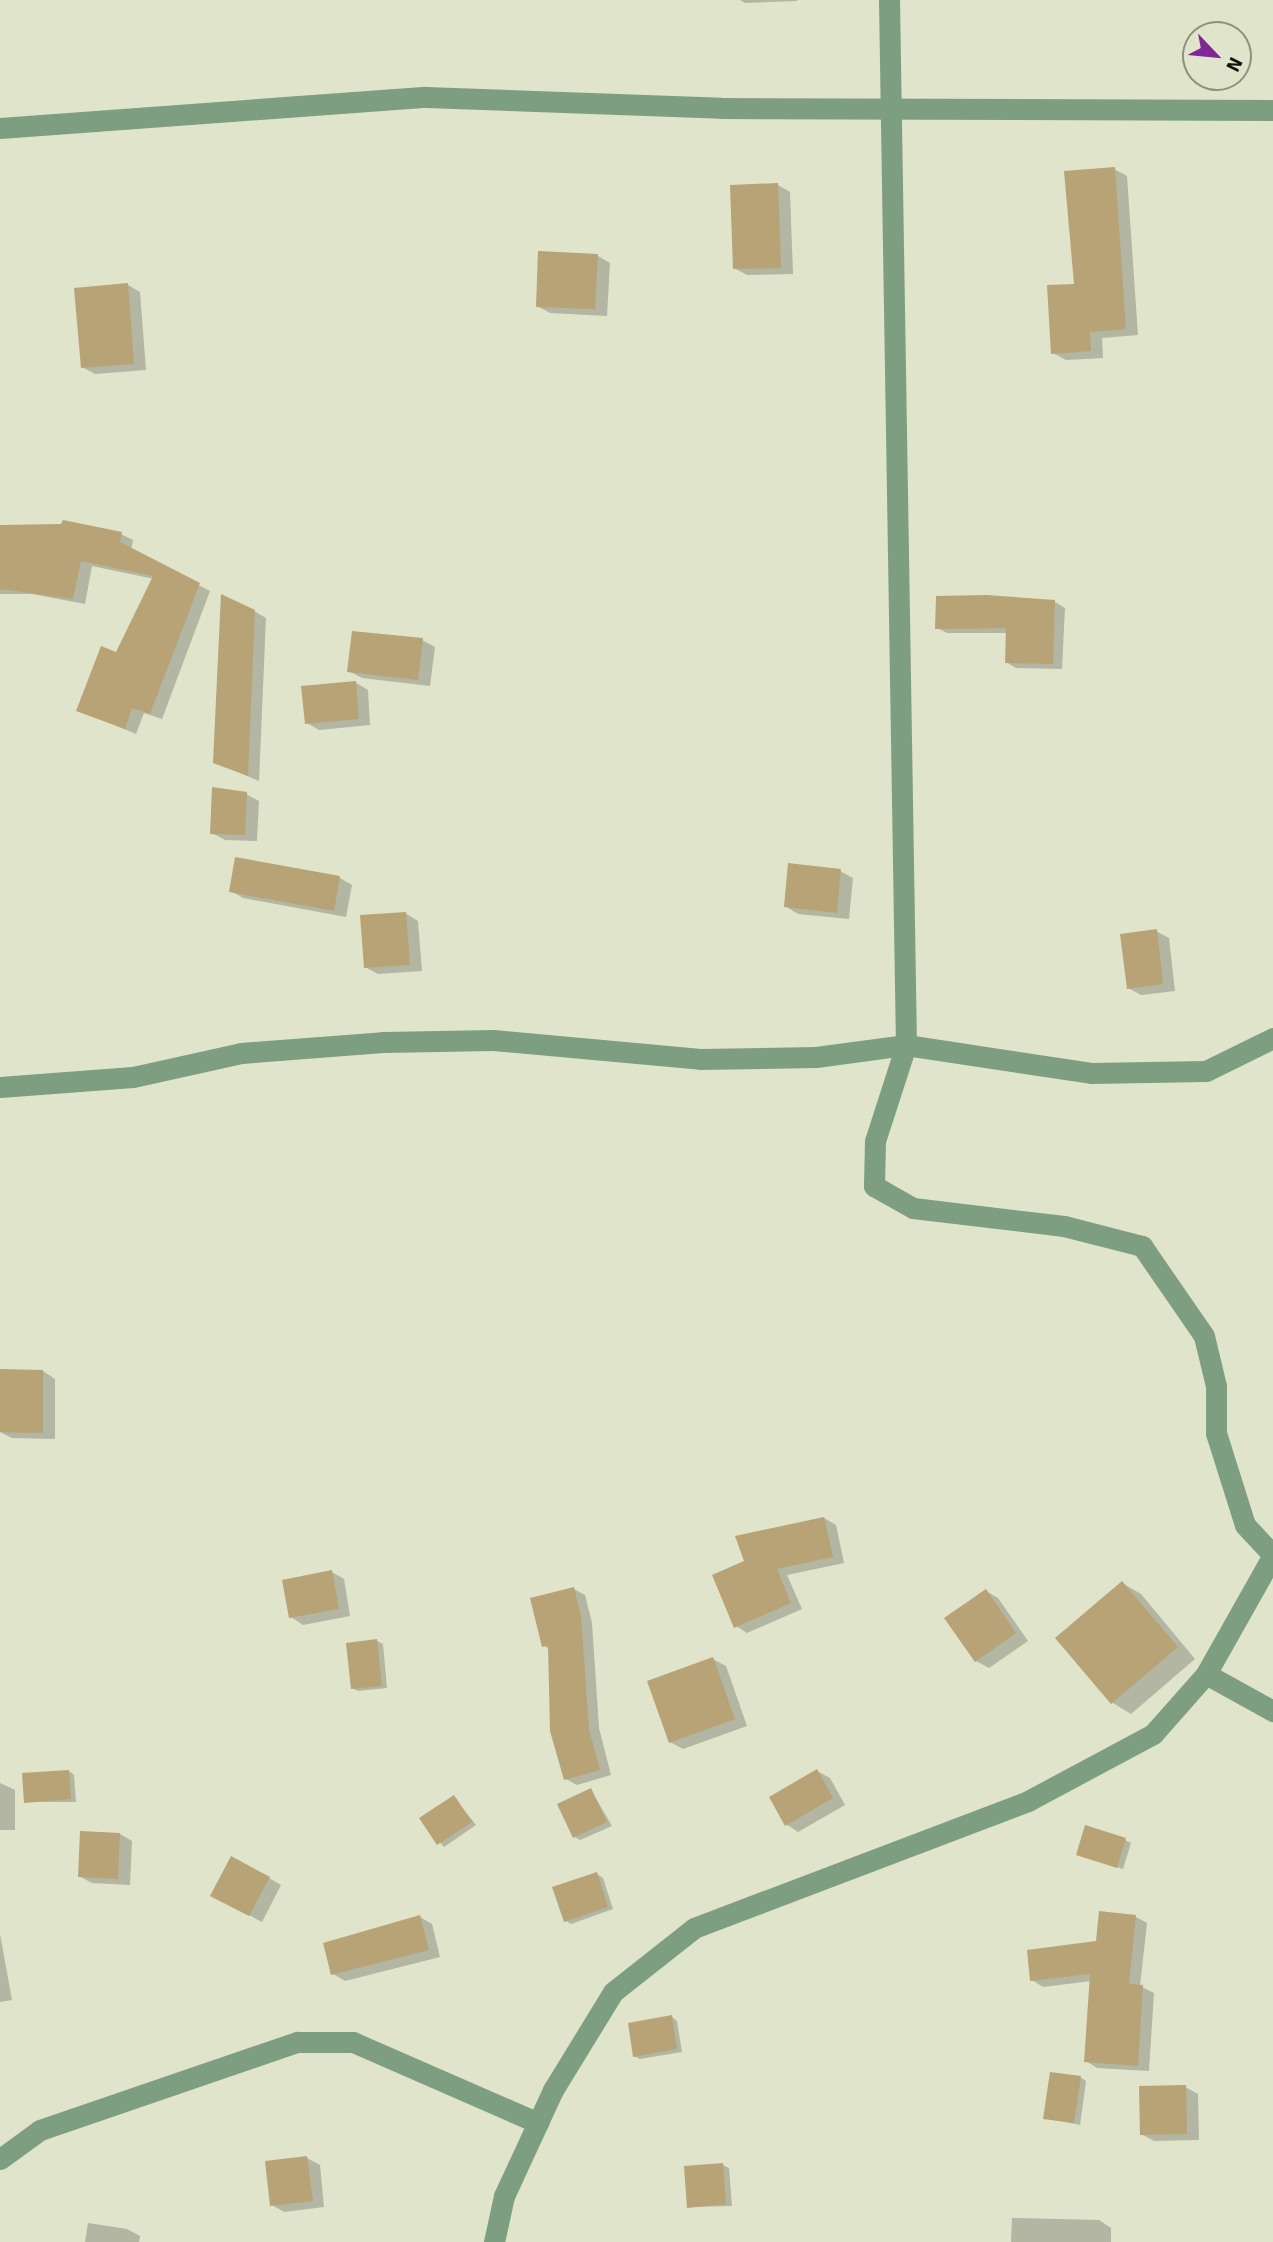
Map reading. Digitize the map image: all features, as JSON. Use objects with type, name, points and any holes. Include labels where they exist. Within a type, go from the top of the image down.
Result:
[{"type":"street","points":[[494,2242],[504,2196],[538,2123],[613,1992],[694,1928],[1028,1801],[1153,1734],[1206,1674],[1273,1555],[1245,1525],[1216,1433],[1216,1386],[1204,1336],[1142,1245],[1064,1226],[913,1208],[874,1186],[875,1141],[906,1045],[887,107],[889,0]]},
{"type":"street","points":[[0,128],[426,97],[721,108],[1273,110]]},
{"type":"street","points":[[0,1087],[133,1077],[241,1053],[383,1042],[493,1040],[700,1059],[816,1057],[906,1045],[1091,1073],[1181,1072],[1206,1071],[1273,1038]]},
{"type":"street","points":[[1206,1674],[1273,1712]]},
{"type":"street","points":[[0,2160],[40,2130],[297,2042],[354,2042],[538,2123]]},
{"type":"building","points":[[1115,167],[1126,329],[1090,332],[1091,351],[1051,354],[1047,285],[1074,284],[1064,171]]},
{"type":"building","points":[[778,183],[781,268],[733,269],[730,185]]},
{"type":"building","points":[[538,251],[598,254],[595,309],[536,307]]},
{"type":"building","points":[[128,283],[134,364],[81,368],[74,288]]},
{"type":"building","points":[[63,520],[122,532],[120,542],[200,583],[150,714],[132,708],[125,729],[76,711],[101,646],[116,652],[153,576],[81,561],[73,599],[0,589],[0,525],[61,524]]},
{"type":"building","points":[[221,594],[255,610],[248,776],[213,763]]},
{"type":"building","points":[[987,595],[1055,600],[1053,664],[1005,663],[1006,628],[935,629],[936,596]]},
{"type":"building","points":[[352,631],[423,638],[418,680],[347,672]]},
{"type":"building","points":[[356,681],[359,719],[305,724],[301,686]]},
{"type":"building","points":[[212,787],[247,792],[245,835],[210,834]]},
{"type":"building","points":[[235,857],[340,876],[334,911],[229,892]]},
{"type":"building","points":[[788,863],[841,869],[837,913],[784,907]]},
{"type":"building","points":[[406,912],[410,965],[364,968],[360,915]]},
{"type":"building","points":[[1157,929],[1163,984],[1127,989],[1120,934]]},
{"type":"building","points":[[0,1369],[43,1370],[43,1433],[0,1432]]},
{"type":"building","points":[[824,1517],[833,1557],[777,1569],[791,1603],[734,1628],[712,1575],[744,1561],[735,1536]]},
{"type":"building","points":[[332,1570],[339,1609],[289,1618],[282,1580]]},
{"type":"building","points":[[1122,1581],[1178,1647],[1111,1704],[1055,1638]]},
{"type":"building","points":[[574,1587],[581,1616],[589,1729],[600,1770],[564,1780],[550,1731],[548,1645],[542,1647],[530,1598]]},
{"type":"building","points":[[986,1589],[1016,1633],[975,1662],[944,1618]]},
{"type":"building","points":[[377,1639],[382,1686],[351,1689],[346,1643]]},
{"type":"building","points":[[713,1657],[735,1719],[669,1743],[647,1681]]},
{"type":"building","points":[[817,1769],[833,1798],[785,1826],[769,1797]]},
{"type":"building","points":[[69,1770],[71,1799],[24,1803],[22,1773]]},
{"type":"building","points":[[591,1788],[607,1822],[573,1838],[557,1804]]},
{"type":"building","points":[[454,1795],[472,1822],[437,1845],[419,1818]]},
{"type":"building","points":[[1085,1825],[1126,1838],[1117,1868],[1076,1855]]},
{"type":"building","points":[[80,1831],[120,1833],[118,1879],[78,1877]]},
{"type":"building","points":[[231,1856],[270,1877],[249,1916],[210,1896]]},
{"type":"building","points":[[597,1872],[608,1907],[564,1922],[552,1887]]},
{"type":"building","points":[[1099,1911],[1136,1915],[1129,1984],[1143,1985],[1138,2066],[1084,2062],[1090,1974],[1030,1981],[1027,1950],[1096,1941]]},
{"type":"building","points":[[420,1915],[429,1950],[331,1975],[323,1943]]},
{"type":"building","points":[[672,2015],[677,2049],[633,2057],[628,2023]]},
{"type":"building","points":[[1050,2072],[1081,2076],[1074,2123],[1043,2119]]},
{"type":"building","points":[[1186,2085],[1187,2134],[1140,2135],[1139,2086]]},
{"type":"building","points":[[307,2156],[313,2201],[270,2206],[265,2161]]},
{"type":"building","points":[[723,2163],[726,2204],[687,2208],[684,2166]]}]
